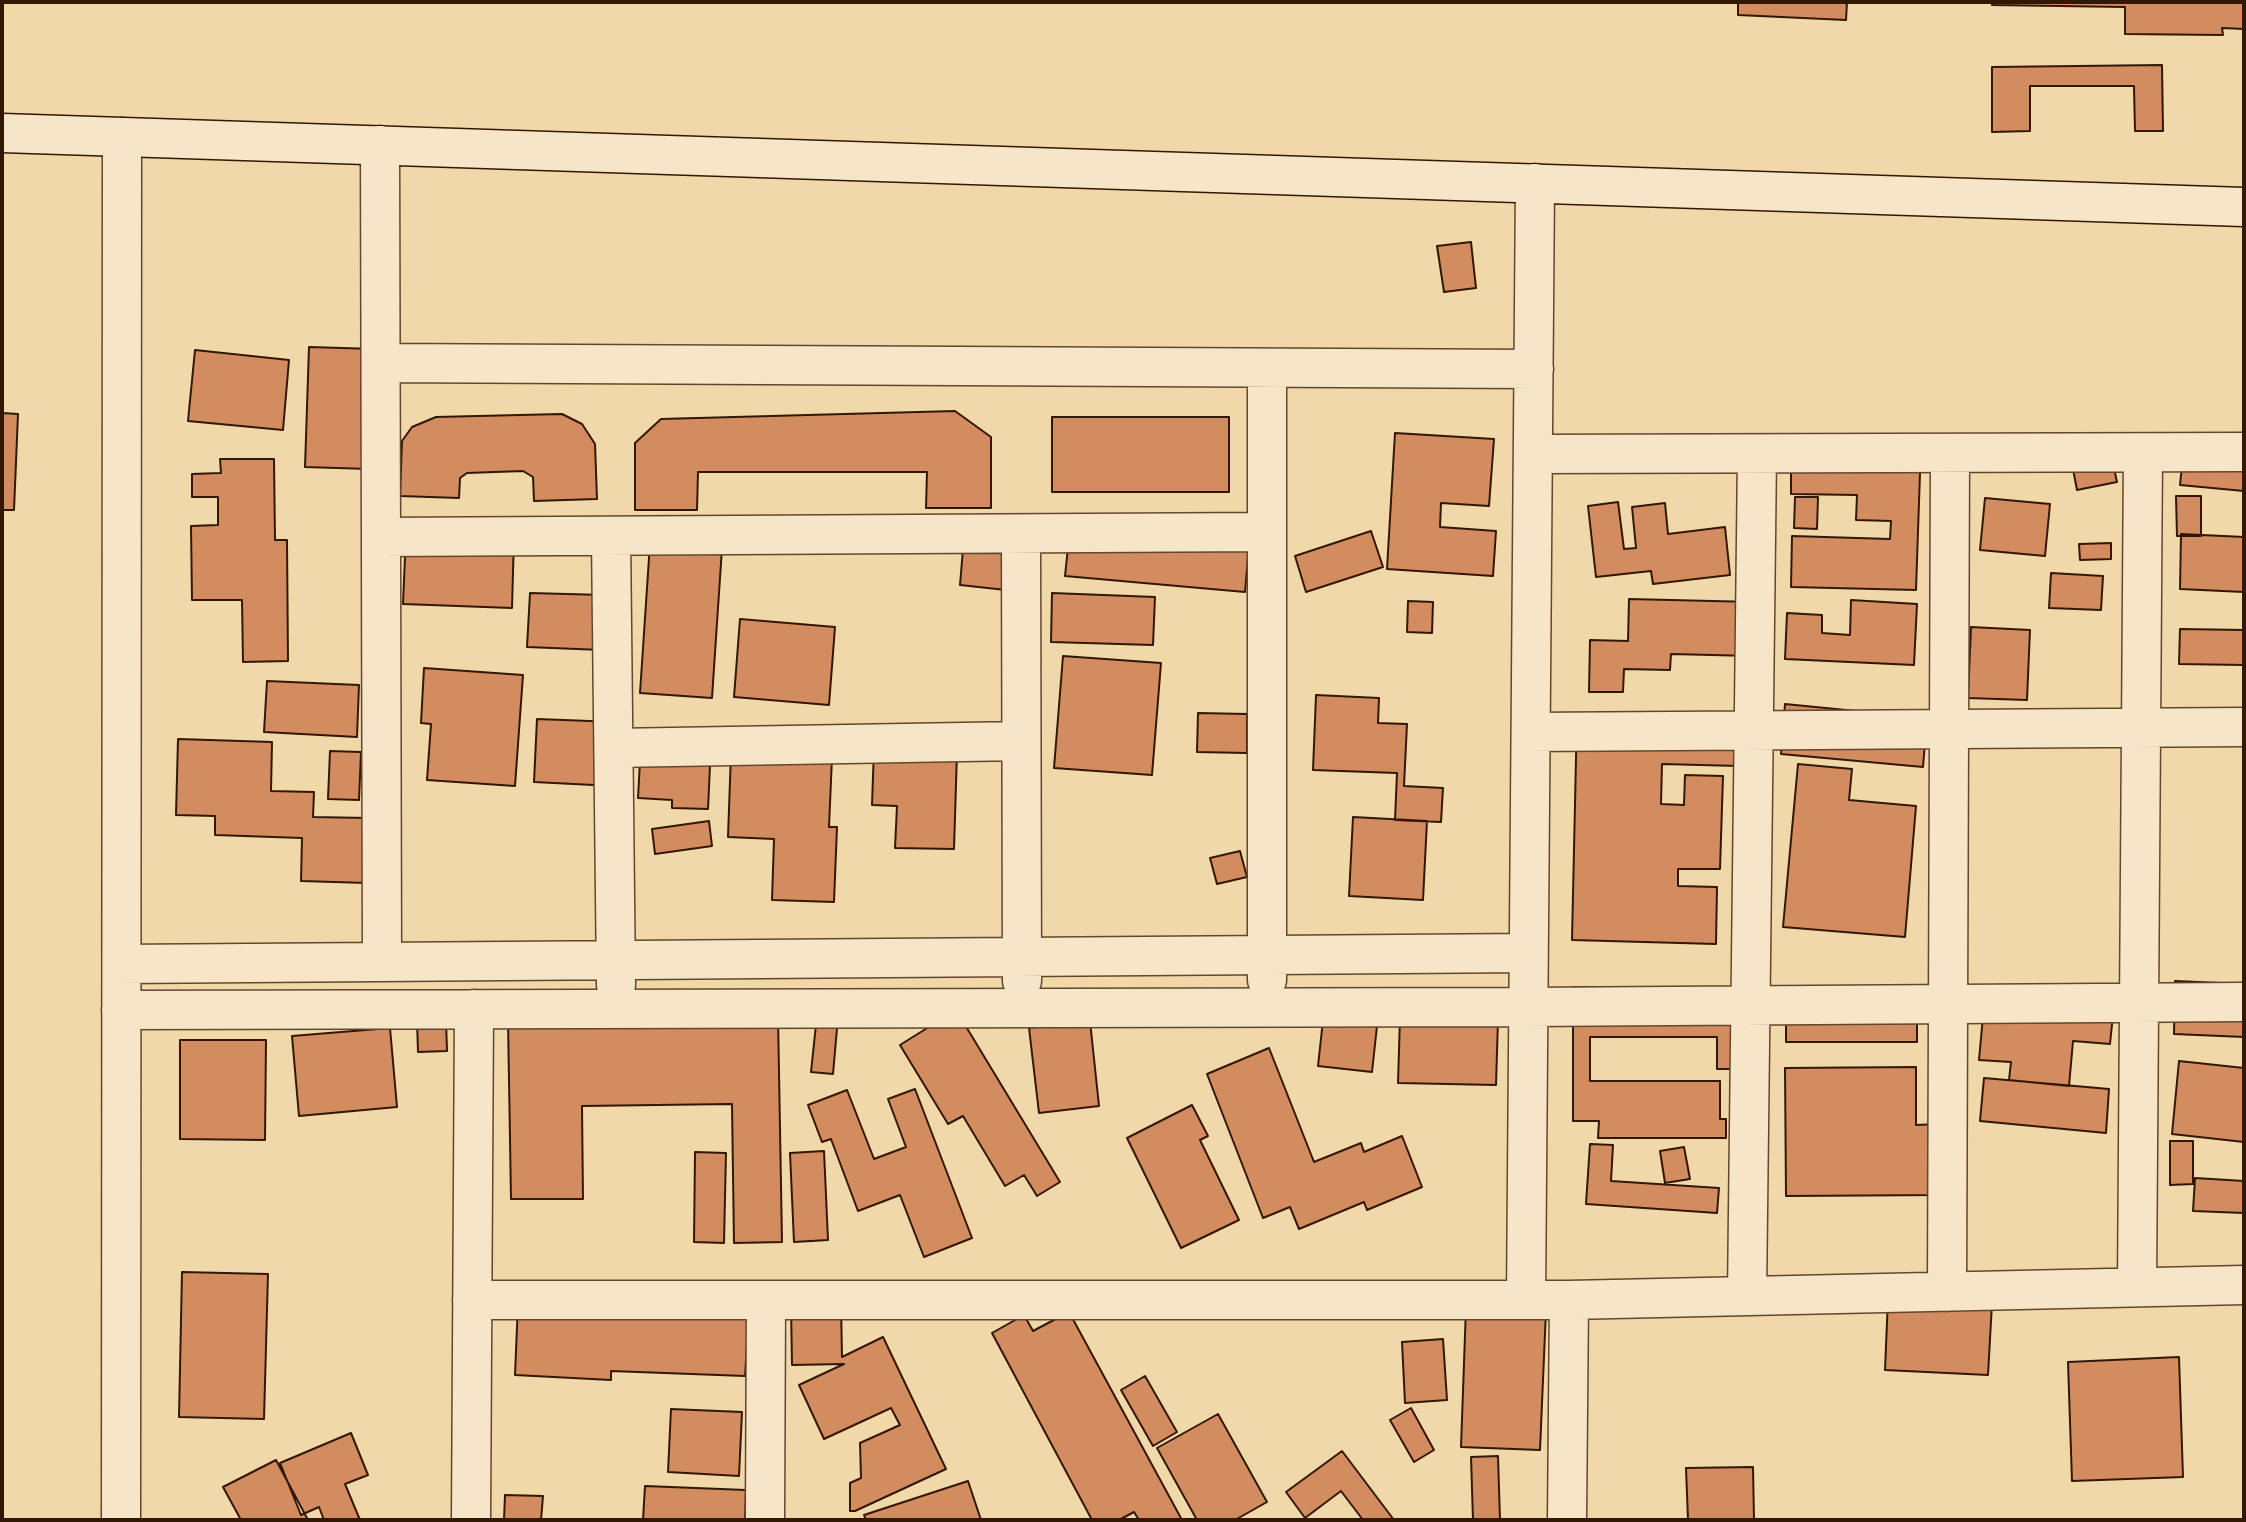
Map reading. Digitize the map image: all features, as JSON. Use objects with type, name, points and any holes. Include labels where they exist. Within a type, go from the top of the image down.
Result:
[{"type":"street","points":[[2,133],[2244,206]]},
{"type":"street","points":[[121,1520],[122,137]]},
{"type":"street","points":[[380,145],[382,962]]},
{"type":"street","points":[[1526,1300],[1535,183]]},
{"type":"street","points":[[381,362],[1534,369]]},
{"type":"street","points":[[1267,368],[1268,1007]]},
{"type":"street","points":[[1533,454],[2244,452]]},
{"type":"street","points":[[1947,1292],[1950,453]]},
{"type":"street","points":[[2137,1287],[2143,453]]},
{"type":"street","points":[[1747,1296],[1758,454]]},
{"type":"street","points":[[381,537],[1266,532]]},
{"type":"street","points":[[1021,534],[1021,1008]]},
{"type":"street","points":[[611,536],[616,1009]]},
{"type":"street","points":[[1531,732],[2244,727]]},
{"type":"street","points":[[614,747],[1021,741]]},
{"type":"street","points":[[122,964],[1528,953]]},
{"type":"street","points":[[121,1010],[1528,1007],[2244,1002]]},
{"type":"street","points":[[471,1520],[474,1009]]},
{"type":"street","points":[[472,1300],[1570,1300],[2244,1285]]},
{"type":"street","points":[[765,1520],[766,1300]]},
{"type":"street","points":[[1567,1520],[1570,1300]]},
{"type":"building","points":[[1738,2],[1847,2],[1846,20],[1738,15]]},
{"type":"building","points":[[1992,2],[2244,2],[2244,29],[2222,28],[2223,35],[2125,34],[2125,7],[1992,5]]},
{"type":"building","points":[[2162,65],[2163,131],[2135,131],[2134,86],[2030,86],[2030,131],[1992,132],[1992,67]]},
{"type":"building","points":[[1471,242],[1476,288],[1444,292],[1437,246]]},
{"type":"building","points":[[309,347],[375,349],[369,469],[305,467]]},
{"type":"building","points":[[195,350],[289,360],[283,430],[188,421]]},
{"type":"building","points":[[955,411],[991,437],[991,508],[926,508],[927,472],[698,472],[697,510],[635,510],[635,443],[661,419]]},
{"type":"building","points":[[2,413],[18,414],[14,510],[2,510]]},
{"type":"building","points":[[562,414],[582,424],[595,444],[597,499],[534,501],[533,477],[523,471],[467,473],[460,478],[459,498],[400,496],[402,441],[412,427],[436,417]]},
{"type":"building","points":[[1052,417],[1229,417],[1229,492],[1052,492]]},
{"type":"building","points":[[1395,433],[1494,439],[1489,506],[1441,503],[1440,527],[1496,531],[1493,576],[1387,569]]},
{"type":"building","points":[[1791,441],[1921,444],[1916,590],[1791,587],[1792,536],[1890,539],[1891,521],[1856,520],[1857,495],[1791,494]]},
{"type":"building","points":[[2184,445],[2244,451],[2244,491],[2180,485]]},
{"type":"building","points":[[2110,450],[2117,482],[2077,490],[2071,459]]},
{"type":"building","points":[[220,459],[274,459],[275,540],[287,540],[288,661],[243,662],[242,600],[192,600],[191,526],[218,525],[218,497],[192,497],[192,474],[221,473]]},
{"type":"building","points":[[2176,496],[2201,496],[2201,536],[2177,536]]},
{"type":"building","points":[[1795,497],[1818,497],[1817,529],[1794,528]]},
{"type":"building","points":[[1985,498],[2050,504],[2045,556],[1980,550]]},
{"type":"building","points":[[1618,502],[1624,549],[1636,548],[1632,507],[1665,503],[1668,534],[1725,527],[1730,575],[1653,584],[1651,571],[1596,577],[1588,506]]},
{"type":"building","points":[[1071,519],[1250,535],[1245,592],[1065,576]]},
{"type":"building","points":[[651,528],[723,533],[712,698],[640,693]]},
{"type":"building","points":[[1371,531],[1383,567],[1306,592],[1295,556]]},
{"type":"building","points":[[406,534],[514,537],[512,608],[403,604]]},
{"type":"building","points":[[2181,534],[2244,537],[2244,592],[2180,589]]},
{"type":"building","points":[[964,537],[1010,542],[1006,590],[960,585]]},
{"type":"building","points":[[2111,543],[2111,559],[2080,560],[2079,544]]},
{"type":"building","points":[[2051,573],[2103,576],[2101,610],[2049,608]]},
{"type":"building","points":[[530,593],[604,595],[602,650],[527,647]]},
{"type":"building","points":[[1052,593],[1155,597],[1153,645],[1051,642]]},
{"type":"building","points":[[1629,599],[1754,602],[1752,656],[1671,654],[1670,670],[1624,669],[1623,692],[1589,692],[1590,640],[1628,641]]},
{"type":"building","points":[[1851,600],[1917,604],[1914,665],[1785,659],[1787,613],[1822,615],[1822,633],[1850,635]]},
{"type":"building","points":[[1408,601],[1433,602],[1432,633],[1407,632]]},
{"type":"building","points":[[740,619],[835,627],[829,705],[734,697]]},
{"type":"building","points":[[1971,627],[2030,630],[2027,700],[1968,698]]},
{"type":"building","points":[[2180,629],[2244,630],[2244,665],[2179,664]]},
{"type":"building","points":[[1063,656],[1161,663],[1152,775],[1054,768]]},
{"type":"building","points":[[424,668],[523,675],[515,786],[427,780],[431,724],[421,723]]},
{"type":"building","points":[[267,681],[359,685],[357,737],[264,732]]},
{"type":"building","points":[[1316,695],[1379,698],[1378,723],[1407,724],[1404,786],[1443,788],[1441,822],[1395,820],[1397,773],[1313,770]]},
{"type":"building","points":[[1785,704],[1927,718],[1923,767],[1781,754]]},
{"type":"building","points":[[1198,713],[1247,714],[1247,753],[1197,752]]},
{"type":"building","points":[[1577,713],[1740,717],[1739,766],[1662,764],[1661,804],[1684,805],[1685,775],[1723,776],[1720,869],[1678,869],[1678,886],[1717,887],[1716,944],[1572,940]]},
{"type":"building","points":[[537,719],[616,722],[613,786],[534,782]]},
{"type":"building","points":[[178,739],[272,742],[271,791],[314,792],[313,817],[369,818],[367,883],[301,881],[302,838],[215,835],[215,816],[176,815]]},
{"type":"building","points":[[641,742],[711,744],[708,809],[672,808],[672,800],[638,798]]},
{"type":"building","points":[[874,748],[957,752],[954,849],[895,848],[897,806],[872,805]]},
{"type":"building","points":[[330,751],[361,752],[359,800],[328,799]]},
{"type":"building","points":[[731,753],[832,757],[829,827],[837,827],[834,902],[772,900],[774,839],[728,837]]},
{"type":"building","points":[[1798,764],[1852,769],[1849,800],[1916,806],[1905,937],[1783,927]]},
{"type":"building","points":[[1353,817],[1427,821],[1423,900],[1349,896]]},
{"type":"building","points":[[709,821],[712,846],[655,854],[652,829]]},
{"type":"building","points":[[1240,851],[1247,877],[1217,884],[1210,858]]},
{"type":"building","points":[[2175,981],[2244,984],[2244,1037],[2174,1034]]},
{"type":"building","points":[[1573,987],[1734,987],[1734,1069],[1717,1069],[1717,1037],[1590,1037],[1590,1081],[1720,1081],[1720,1119],[1726,1119],[1726,1138],[1598,1138],[1599,1121],[1573,1121]]},
{"type":"building","points":[[1786,987],[1917,1002],[1917,1042],[1786,1042]]},
{"type":"building","points":[[1985,994],[2114,1005],[2110,1044],[2073,1041],[2069,1086],[2009,1080],[2011,1062],[1979,1060]]},
{"type":"building","points":[[956,1010],[1060,1182],[1037,1196],[1024,1175],[1005,1186],[963,1116],[948,1124],[900,1045]]},
{"type":"building","points":[[817,1015],[838,1017],[833,1074],[811,1072]]},
{"type":"building","points":[[778,1016],[782,1242],[734,1243],[732,1104],[582,1106],[583,1199],[511,1199],[508,1020]]},
{"type":"building","points":[[1400,1017],[1498,1020],[1496,1085],[1398,1083]]},
{"type":"building","points":[[446,1020],[447,1051],[418,1052],[417,1021]]},
{"type":"building","points":[[1323,1020],[1377,1026],[1372,1072],[1318,1066]]},
{"type":"building","points":[[1090,1021],[1099,1106],[1039,1113],[1029,1028]]},
{"type":"building","points":[[390,1028],[397,1107],[299,1116],[292,1036]]},
{"type":"building","points":[[180,1040],[266,1040],[265,1140],[180,1139]]},
{"type":"building","points":[[1269,1048],[1314,1162],[1361,1143],[1364,1152],[1402,1136],[1422,1187],[1367,1210],[1364,1202],[1299,1229],[1290,1207],[1263,1218],[1207,1074]]},
{"type":"building","points":[[2179,1061],[2244,1068],[2244,1142],[2172,1134]]},
{"type":"building","points":[[1916,1067],[1916,1125],[1939,1124],[1940,1195],[1786,1196],[1785,1068]]},
{"type":"building","points":[[1984,1078],[2109,1089],[2106,1133],[1980,1121]]},
{"type":"building","points":[[915,1089],[972,1238],[924,1257],[900,1195],[858,1211],[831,1139],[822,1142],[808,1105],[847,1090],[874,1159],[906,1147],[888,1099]]},
{"type":"building","points":[[1192,1105],[1208,1136],[1200,1140],[1239,1220],[1181,1248],[1127,1138]]},
{"type":"building","points":[[2170,1141],[2193,1141],[2193,1184],[2170,1185]]},
{"type":"building","points":[[1590,1144],[1613,1145],[1611,1181],[1719,1188],[1717,1213],[1586,1204]]},
{"type":"building","points":[[1684,1147],[1690,1179],[1665,1183],[1660,1151]]},
{"type":"building","points":[[824,1151],[828,1240],[794,1242],[790,1153]]},
{"type":"building","points":[[695,1152],[726,1153],[724,1243],[694,1242]]},
{"type":"building","points":[[2195,1178],[2244,1181],[2244,1213],[2193,1211]]},
{"type":"building","points":[[182,1272],[268,1274],[264,1419],[179,1417]]},
{"type":"building","points":[[1888,1298],[1992,1303],[1988,1375],[1885,1370]]},
{"type":"building","points":[[518,1303],[749,1314],[745,1376],[611,1371],[611,1380],[515,1375]]},
{"type":"building","points":[[841,1305],[842,1357],[883,1337],[946,1469],[855,1511],[850,1511],[850,1483],[861,1478],[860,1443],[900,1425],[891,1408],[824,1439],[799,1385],[844,1364],[792,1365],[791,1306]]},
{"type":"building","points":[[1466,1307],[1546,1310],[1540,1450],[1461,1447]]},
{"type":"building","points":[[1069,1312],[1182,1520],[1139,1520],[1134,1512],[1119,1520],[1092,1520],[992,1333],[1024,1315],[1033,1331]]},
{"type":"building","points":[[1443,1339],[1447,1400],[1405,1403],[1402,1342]]},
{"type":"building","points":[[2179,1357],[2183,1477],[2072,1481],[2068,1362]]},
{"type":"building","points":[[1145,1376],[1177,1432],[1153,1446],[1121,1390]]},
{"type":"building","points":[[1411,1408],[1434,1450],[1414,1462],[1390,1420]]},
{"type":"building","points":[[671,1409],[742,1412],[739,1476],[668,1472]]},
{"type":"building","points":[[1218,1414],[1267,1502],[1235,1520],[1197,1520],[1157,1448]]},
{"type":"building","points":[[351,1433],[368,1475],[345,1484],[360,1520],[324,1520],[319,1507],[301,1515],[280,1463]]},
{"type":"building","points":[[1342,1451],[1394,1520],[1363,1520],[1341,1491],[1305,1518],[1286,1492]]},
{"type":"building","points":[[1498,1456],[1500,1520],[1473,1520],[1471,1457]]},
{"type":"building","points":[[276,1460],[308,1520],[241,1520],[223,1487]]},
{"type":"building","points":[[1753,1467],[1754,1520],[1688,1520],[1686,1468]]},
{"type":"building","points":[[968,1481],[981,1520],[866,1520],[864,1515]]},
{"type":"building","points":[[645,1486],[746,1490],[745,1520],[643,1520]]},
{"type":"building","points":[[505,1495],[543,1496],[541,1520],[504,1520]]}]
